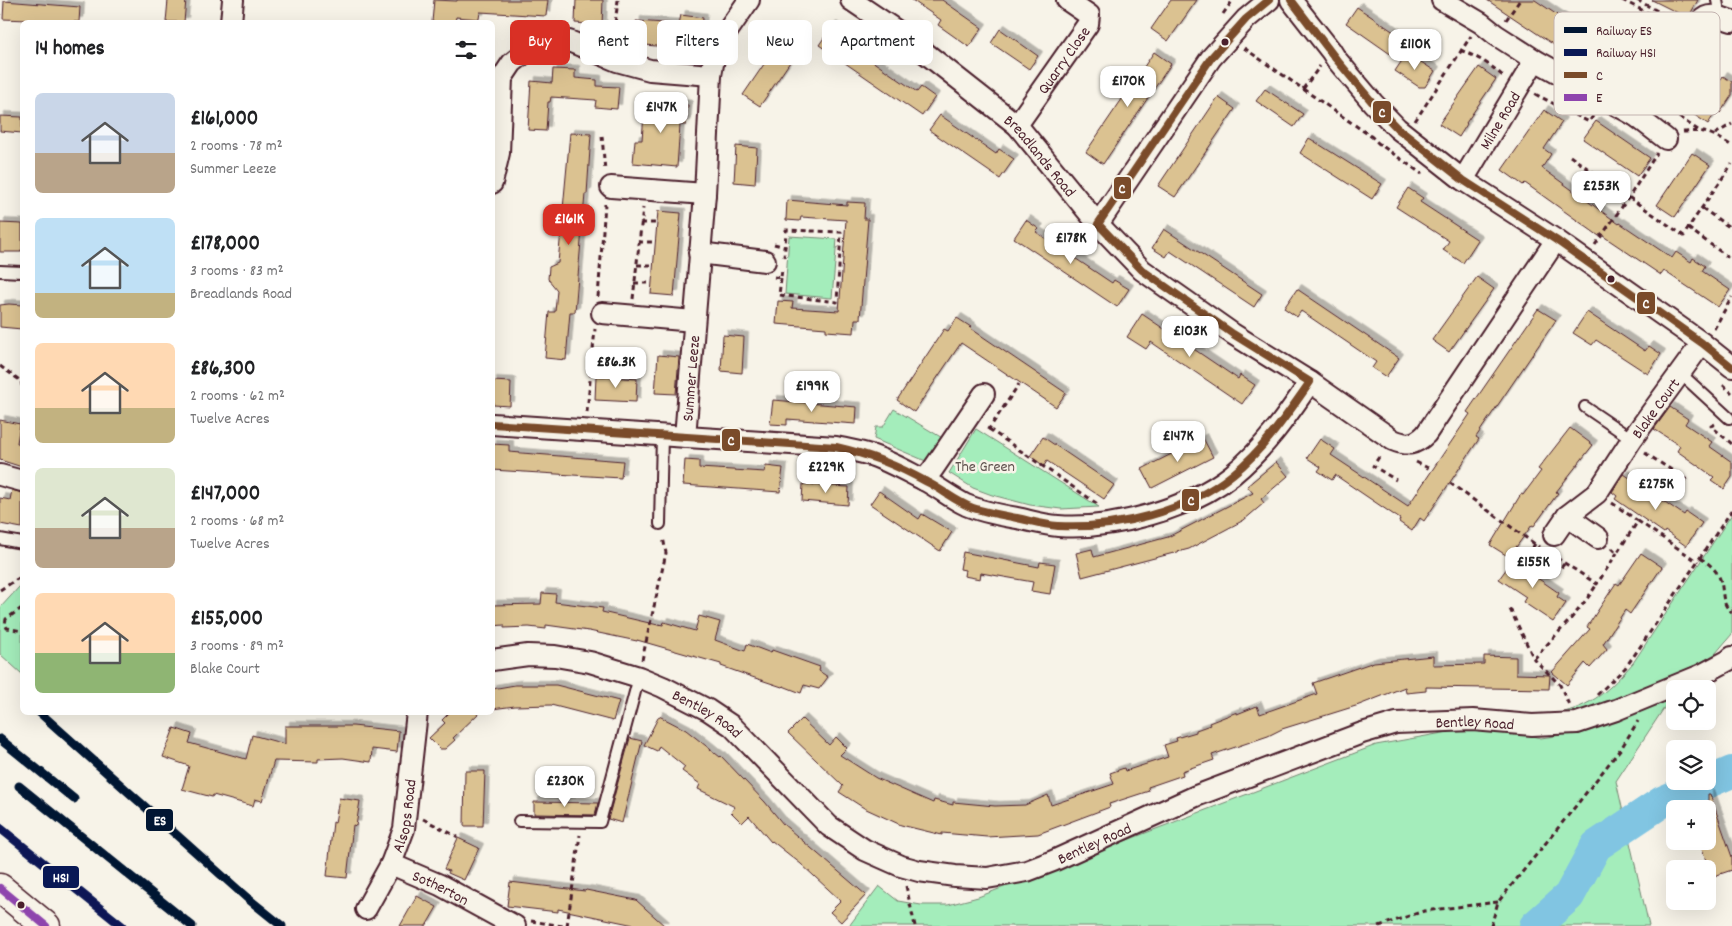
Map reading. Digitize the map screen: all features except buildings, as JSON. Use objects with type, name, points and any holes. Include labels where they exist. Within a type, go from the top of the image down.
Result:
[{"type":"street","points":[[231,20],[233,0]]},
{"type":"street","name":"Summer Leeze","points":[[685,437],[705,194],[711,75],[715,53],[722,39],[749,0]]},
{"type":"street","name":"Breadlands Road","points":[[851,0],[900,33],[1017,125],[1098,224],[1142,270],[1233,334],[1310,382],[1393,440],[1408,445],[1418,442],[1426,434],[1556,240]]},
{"type":"street","name":"Quarry Close","points":[[1017,125],[1088,24],[1088,15],[1067,0]]},
{"type":"street","points":[[1098,224],[1211,58],[1246,19],[1269,0]]},
{"type":"street","points":[[1291,0],[1336,59],[1397,128],[1464,180],[1556,240],[1702,342],[1732,367]]},
{"type":"street","points":[[1442,0],[1554,71]]},
{"type":"street","points":[[495,170],[499,153],[497,75],[527,51],[554,41],[569,41],[580,45]]},
{"type":"street","name":"Milne Road","points":[[1464,180],[1535,60]]},
{"type":"street","points":[[634,65],[650,70],[711,75]]},
{"type":"street","points":[[1636,116],[1666,139]]},
{"type":"street","points":[[609,186],[705,194]]},
{"type":"street","points":[[699,253],[765,261]]},
{"type":"street","name":"Summer Leeze","points":[[599,313],[694,321]]},
{"type":"street","name":"Blake Court","points":[[1554,535],[1567,516],[1597,493],[1631,441],[1702,342]]},
{"type":"street","points":[[495,424],[836,447],[876,456],[924,480],[966,505],[1037,524],[1058,526],[1103,525],[1140,518],[1190,499],[1232,475],[1262,447],[1310,382]]},
{"type":"street","points":[[924,480],[984,394]]},
{"type":"street","points":[[0,475],[20,480]]},
{"type":"street","points":[[1567,516],[1598,538]]},
{"type":"street","name":"Bentley Road","points":[[495,660],[528,655],[555,656],[590,662],[638,677],[684,696],[732,726],[829,826],[865,850],[901,866],[936,874],[987,878],[1005,876],[1053,862],[1196,796],[1353,736],[1396,723],[1473,720],[1532,725],[1576,723],[1616,710],[1731,661]]},
{"type":"street","name":"Alsops Road","points":[[366,909],[391,864],[404,829],[417,715]]},
{"type":"street","name":"Sotherton","points":[[391,864],[523,924]]},
{"type":"street","points":[[0,888],[46,926]]},
{"type":"lane","points":[[0,271],[20,272]]},
{"type":"lane","points":[[1679,372],[1729,418]]},
{"type":"lane","points":[[1585,407],[1631,441]]},
{"type":"lane","points":[[660,524],[662,435]]},
{"type":"lane","points":[[0,539],[20,543]]},
{"type":"lane","points":[[519,821],[600,822],[638,677]]},
{"type":"path","points":[[616,20],[618,0]]},
{"type":"path","points":[[1410,138],[1420,126],[1414,121],[1460,50],[1489,29],[1520,0]]},
{"type":"path","points":[[1622,0],[1647,12]]},
{"type":"path","points":[[1637,0],[1659,12]]},
{"type":"path","points":[[1241,45],[1427,177]]},
{"type":"path","points":[[1460,50],[1478,57],[1492,66],[1517,88],[1534,93],[1554,104]]},
{"type":"path","points":[[1303,89],[1331,51]]},
{"type":"path","points":[[1576,115],[1589,122],[1594,115]]},
{"type":"path","points":[[1676,115],[1699,130],[1715,134],[1732,146]]},
{"type":"path","points":[[1715,134],[1732,124]]},
{"type":"path","points":[[1594,246],[1629,197],[1666,139],[1672,133],[1699,130]]},
{"type":"path","points":[[586,430],[599,313],[609,186],[602,136]]},
{"type":"path","points":[[1570,156],[1684,236],[1732,164]]},
{"type":"path","points":[[1702,208],[1732,229]]},
{"type":"path","points":[[631,317],[641,223],[657,224]]},
{"type":"path","points":[[1688,228],[1732,260]]},
{"type":"path","points":[[781,278],[779,296],[837,302],[841,232],[786,230],[785,247]]},
{"type":"path","points":[[638,242],[656,242]]},
{"type":"path","points":[[637,265],[654,265]]},
{"type":"path","points":[[634,283],[652,283]]},
{"type":"path","points":[[1702,342],[1713,330],[1732,297]]},
{"type":"path","points":[[0,366],[20,381]]},
{"type":"path","points":[[988,429],[1102,508]]},
{"type":"path","points":[[1631,441],[1687,480]]},
{"type":"path","points":[[1379,456],[1373,466],[1396,480]]},
{"type":"path","points":[[1416,462],[1432,470]]},
{"type":"path","points":[[1597,493],[1699,560],[1711,565],[1722,583],[1725,605],[1732,612]]},
{"type":"path","points":[[1591,699],[1598,695],[1625,668],[1732,510]]},
{"type":"path","points":[[1598,538],[1617,552],[1638,521]]},
{"type":"path","points":[[638,677],[666,552],[660,524]]},
{"type":"path","points":[[1535,544],[1528,554],[1558,573],[1564,564]]},
{"type":"path","points":[[0,590],[20,577]]},
{"type":"path","points":[[1534,659],[1563,626],[1573,618],[1585,603],[1596,584]]},
{"type":"path","points":[[20,609],[6,619],[5,624],[7,628],[20,631]]},
{"type":"path","points":[[1510,610],[1534,659],[1560,685],[1566,695],[1570,709]]},
{"type":"path","points":[[1490,926],[1498,902],[1622,747],[1658,693]]},
{"type":"path","points":[[406,811],[458,836]]},
{"type":"path","points":[[523,924],[565,926],[582,822]]},
{"type":"path","points":[[901,866],[915,926]]},
{"type":"path","points":[[1379,926],[1424,911],[1498,902]]},
{"type":"green space","points":[[789,236],[837,239],[832,298],[785,294]]},
{"type":"green space","name":"The Green","points":[[894,409],[944,439],[928,462],[874,439],[876,427],[883,427]]},
{"type":"green space","name":"The Green","points":[[976,429],[1099,507],[1061,509],[1030,505],[973,488],[949,473]]},
{"type":"green space","points":[[1732,514],[1732,634],[1715,654],[1698,664],[1646,687],[1583,711],[1557,714],[1581,706],[1600,696],[1633,663]]},
{"type":"green space","points":[[20,586],[20,672],[0,654],[0,608]]},
{"type":"green space","points":[[1666,700],[1666,705],[1616,781],[1649,926],[849,926],[879,886],[898,901],[921,905],[948,905],[978,897],[1376,745],[1465,729],[1522,734],[1541,738],[1575,733]]},
{"type":"waterway","points":[[1535,926],[1569,896],[1596,846],[1662,802],[1732,772]]},
{"type":"rail line","name":"ES","points":[[42,715],[246,897],[282,926]]},
{"type":"rail line","name":"ES","points":[[0,739],[74,799]]},
{"type":"rail line","name":"ES","points":[[19,786],[192,926]]},
{"type":"rail line","name":"HS1","points":[[0,828],[122,926]]},
{"type":"transit line","name":"C","points":[[495,424],[836,447],[861,453],[905,470],[973,508],[1058,526],[1081,526],[1127,521],[1173,508],[1194,499],[1233,474],[1255,454],[1293,407],[1310,382],[1233,334],[1142,270],[1098,224],[1211,58],[1246,19],[1269,0]]},
{"type":"transit line","name":"C","points":[[1291,0],[1336,59],[1397,128],[1463,180],[1556,240],[1702,343],[1732,367]]},
{"type":"transit line","name":"E","points":[[0,888],[46,926]]}]
